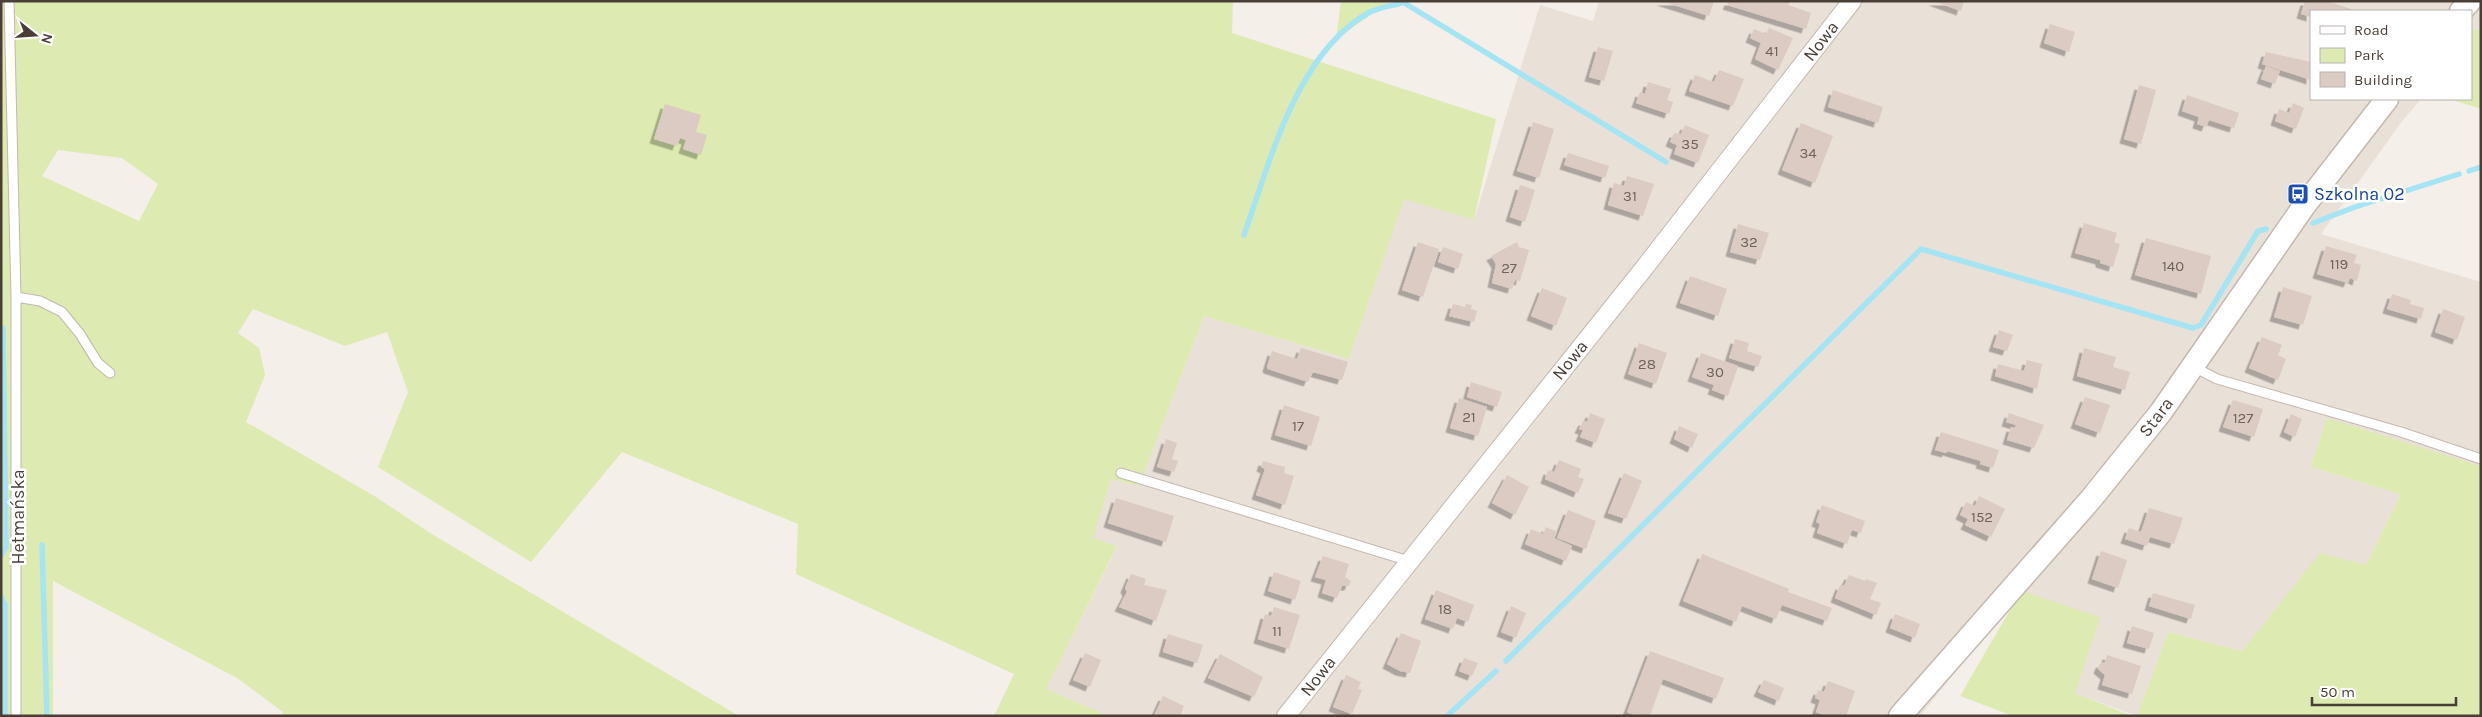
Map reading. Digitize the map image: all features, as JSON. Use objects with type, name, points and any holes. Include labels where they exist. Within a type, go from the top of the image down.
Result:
[{"type":"street","name":"Nowa","points":[[1286,716],[1645,268],[1852,1]]},
{"type":"street","name":"Stara","points":[[1900,716],[2090,499],[2161,412],[2304,206],[2386,100]]},
{"type":"lane","name":"Hetmańska","points":[[9,1],[16,296],[16,716]]},
{"type":"lane","points":[[16,296],[40,301],[62,312],[80,334],[98,363],[110,373]]},
{"type":"lane","points":[[2192,366],[2218,379],[2401,432],[2481,459]]},
{"type":"lane","points":[[1121,473],[1409,561]]},
{"type":"shaded area","points":[[1599,1],[2481,1],[2481,31],[2472,29],[2472,10],[2310,10],[2310,100],[2420,100],[2403,120],[2321,234],[2481,282],[2481,466],[2327,419],[2311,467],[2401,494],[2366,565],[2320,554],[2242,651],[2168,632],[2137,716],[2074,693],[2021,591],[1920,716],[1109,716],[1046,689],[1117,547],[1092,538],[1111,479],[1139,486],[1204,316],[1349,359],[1404,198],[1474,220],[1540,5],[1593,21]]},
{"type":"green space","points":[[1,1],[1233,1],[1232,33],[1496,119],[1474,220],[1404,199],[1349,359],[1204,316],[1139,486],[1111,479],[1093,538],[1117,546],[1046,689],[1109,716],[994,716],[1014,674],[796,574],[798,524],[622,452],[531,562],[378,467],[408,392],[387,332],[345,346],[253,309],[238,333],[259,348],[265,375],[246,422],[376,497],[430,533],[739,716],[281,716],[283,712],[237,678],[53,581],[53,716],[1,716]],"holes":[[[58,150],[122,158],[158,184],[139,221],[42,176]]]},
{"type":"green space","points":[[1341,1],[1391,1],[1336,39]]},
{"type":"green space","points":[[2472,28],[2481,31],[2481,109],[2452,100],[2472,100]]},
{"type":"green space","points":[[2327,418],[2481,466],[2481,716],[2137,716],[2168,632],[2242,651],[2320,553],[2366,565],[2401,494],[2311,467]]},
{"type":"green space","points":[[2021,591],[2100,617],[2075,693],[2132,716],[2013,716],[1960,696]]},
{"type":"building","points":[[1661,1],[1714,1],[1709,16]]},
{"type":"building","points":[[1729,1],[1790,1],[1788,5],[1811,13],[1806,29],[1727,5]]},
{"type":"building","points":[[1933,1],[1964,1],[1961,11]]},
{"type":"building","points":[[2305,1],[2327,1],[2354,10],[2310,10],[2310,17],[2301,14]]},
{"type":"building","points":[[2050,24],[2075,32],[2069,52],[2044,43]]},
{"type":"building","points":[[1769,28],[1793,38],[1778,70],[1755,59],[1761,43],[1750,38],[1754,29],[1766,34]]},
{"type":"building","points":[[1598,47],[1613,51],[1604,81],[1589,77]]},
{"type":"building","points":[[2266,52],[2310,62],[2310,80],[2262,64]]},
{"type":"building","points":[[2266,66],[2280,71],[2275,84],[2261,79]]},
{"type":"building","points":[[1719,70],[1744,79],[1733,106],[1689,91],[1695,75],[1714,82]]},
{"type":"building","points":[[1648,82],[1671,89],[1667,100],[1673,102],[1669,114],[1636,103],[1640,92],[1645,94]]},
{"type":"building","points":[[2139,85],[2156,90],[2141,144],[2124,139]]},
{"type":"building","points":[[1833,90],[1883,107],[1878,123],[1828,107]]},
{"type":"building","points":[[2187,95],[2239,113],[2234,128],[2209,120],[2206,127],[2197,124],[2199,117],[2182,111]]},
{"type":"building","points":[[2293,103],[2304,108],[2296,129],[2275,121],[2279,109],[2289,113]]},
{"type":"building","points":[[665,104],[701,115],[696,132],[707,135],[701,155],[683,149],[686,140],[680,138],[677,146],[654,139]]},
{"type":"building","points":[[1533,122],[1554,129],[1539,178],[1517,171]]},
{"type":"building","points":[[1801,123],[1833,136],[1815,183],[1782,170]]},
{"type":"building","points":[[1685,125],[1709,135],[1698,163],[1674,154],[1677,145],[1670,142],[1674,133],[1681,134]]},
{"type":"building","points":[[1568,153],[1609,166],[1605,178],[1564,165]]},
{"type":"building","points":[[1627,176],[1654,184],[1643,216],[1608,205],[1614,183],[1624,186]]},
{"type":"building","points":[[1520,185],[1535,190],[1525,222],[1510,217]]},
{"type":"building","points":[[2084,223],[2117,233],[2114,242],[2120,244],[2113,267],[2100,263],[2100,260],[2075,253]]},
{"type":"building","points":[[1738,224],[1769,233],[1760,260],[1730,252]]},
{"type":"building","points":[[2146,238],[2211,256],[2201,294],[2135,275]]},
{"type":"building","points":[[1418,242],[1439,249],[1423,297],[1402,290]]},
{"type":"building","points":[[1517,242],[1519,247],[1529,250],[1520,281],[1515,280],[1512,289],[1492,283],[1496,264],[1491,256]]},
{"type":"building","points":[[2326,246],[2357,255],[2354,263],[2361,265],[2357,281],[2350,278],[2348,283],[2317,274]]},
{"type":"building","points":[[1443,247],[1463,254],[1458,269],[1438,262]]},
{"type":"building","points":[[1690,276],[1727,289],[1718,316],[1680,303]]},
{"type":"building","points":[[2283,287],[2312,296],[2303,325],[2274,317]]},
{"type":"building","points":[[1542,288],[1567,298],[1556,326],[1531,316]]},
{"type":"building","points":[[2392,294],[2411,300],[2410,304],[2424,308],[2421,319],[2387,309]]},
{"type":"building","points":[[1453,304],[1465,307],[1466,304],[1472,305],[1471,309],[1477,311],[1474,322],[1449,316]]},
{"type":"building","points":[[2443,309],[2465,317],[2457,340],[2435,332]]},
{"type":"building","points":[[1999,330],[2013,335],[2007,351],[1993,347]]},
{"type":"building","points":[[2262,337],[2282,345],[2278,355],[2286,359],[2278,380],[2249,368]]},
{"type":"building","points":[[1735,339],[1749,343],[1747,351],[1762,356],[1758,367],[1729,358]]},
{"type":"building","points":[[1639,343],[1667,353],[1656,384],[1628,374]]},
{"type":"building","points":[[1301,348],[1348,362],[1342,380],[1313,372],[1308,382],[1268,369],[1272,351],[1297,359]]},
{"type":"building","points":[[2084,348],[2116,357],[2113,367],[2130,372],[2125,390],[2077,376]]},
{"type":"building","points":[[1701,353],[1738,366],[1728,396],[1712,390],[1714,385],[1692,377]]},
{"type":"building","points":[[2027,360],[2042,364],[2037,389],[1995,376],[1998,364],[2024,371]]},
{"type":"building","points":[[1471,382],[1502,392],[1497,407],[1467,397]]},
{"type":"building","points":[[2085,397],[2110,405],[2100,433],[2075,424]]},
{"type":"building","points":[[1459,398],[1487,407],[1478,436],[1450,428]]},
{"type":"building","points":[[2233,400],[2263,409],[2254,437],[2223,427]]},
{"type":"building","points":[[1284,405],[1320,417],[1311,446],[1275,435]]},
{"type":"building","points":[[1590,413],[1605,419],[1596,443],[1580,437],[1583,430],[1579,429],[1583,421],[1587,422]]},
{"type":"building","points":[[2009,413],[2044,425],[2034,448],[2007,440],[2011,427],[2015,428],[2016,425],[2006,422]]},
{"type":"building","points":[[2291,414],[2302,419],[2295,437],[2284,432]]},
{"type":"building","points":[[1679,426],[1698,434],[1692,448],[1674,439]]},
{"type":"building","points":[[1941,432],[1999,450],[1993,468],[1980,464],[1981,461],[1947,451],[1946,453],[1935,450]]},
{"type":"building","points":[[1166,439],[1177,443],[1172,459],[1178,461],[1174,472],[1157,467]]},
{"type":"building","points":[[1559,460],[1581,469],[1578,477],[1584,479],[1578,493],[1545,479],[1548,470],[1554,472]]},
{"type":"building","points":[[1263,461],[1285,467],[1284,473],[1294,476],[1285,505],[1256,495],[1265,469],[1261,467]]},
{"type":"building","points":[[1624,473],[1642,481],[1626,519],[1608,513]]},
{"type":"building","points":[[1507,475],[1529,487],[1515,515],[1492,503]]},
{"type":"building","points":[[1979,496],[2005,509],[1991,537],[1965,525],[1968,519],[1960,515],[1966,502],[1975,506]]},
{"type":"building","points":[[1116,498],[1174,516],[1166,542],[1108,523]]},
{"type":"building","points":[[1822,505],[1865,521],[1861,533],[1852,530],[1847,544],[1817,533],[1820,524],[1816,522]]},
{"type":"building","points":[[2149,508],[2183,518],[2174,544],[2150,537],[2147,546],[2125,539],[2129,528],[2141,532]]},
{"type":"building","points":[[1568,510],[1596,521],[1586,549],[1557,538]]},
{"type":"building","points":[[1546,527],[1557,532],[1554,538],[1572,546],[1566,561],[1525,544],[1531,529],[1543,534]]},
{"type":"building","points":[[2101,551],[2127,560],[2118,588],[2092,579]]},
{"type":"building","points":[[1702,554],[1789,589],[1788,592],[1832,608],[1827,621],[1782,605],[1776,619],[1742,606],[1736,622],[1683,601]]},
{"type":"building","points":[[1323,556],[1349,564],[1345,577],[1351,581],[1349,586],[1342,586],[1337,598],[1322,593],[1326,580],[1315,577]]},
{"type":"building","points":[[1274,572],[1301,581],[1295,600],[1268,591]]},
{"type":"building","points":[[1131,574],[1146,579],[1144,585],[1167,590],[1156,621],[1119,607],[1127,592],[1125,588]]},
{"type":"building","points":[[1849,575],[1877,583],[1870,599],[1881,603],[1876,615],[1835,598],[1840,585],[1844,586]]},
{"type":"building","points":[[1436,590],[1474,605],[1468,622],[1457,618],[1453,629],[1425,619]]},
{"type":"building","points":[[2153,593],[2195,605],[2191,619],[2149,606]]},
{"type":"building","points":[[1511,606],[1526,613],[1516,638],[1501,632]]},
{"type":"building","points":[[1274,607],[1300,615],[1289,649],[1258,639],[1265,614],[1271,616]]},
{"type":"building","points":[[1895,614],[1920,624],[1915,638],[1890,628]]},
{"type":"building","points":[[2132,626],[2154,633],[2149,649],[2127,643]]},
{"type":"building","points":[[1401,633],[1421,641],[1410,673],[1400,671],[1387,664]]},
{"type":"building","points":[[1168,634],[1203,645],[1197,663],[1163,652]]},
{"type":"building","points":[[1650,651],[1724,678],[1716,699],[1663,679],[1650,716],[1637,716],[1627,712]]},
{"type":"building","points":[[1085,653],[1101,660],[1090,687],[1073,680]]},
{"type":"building","points":[[1220,654],[1263,677],[1254,697],[1208,678]]},
{"type":"building","points":[[2107,655],[2141,666],[2132,694],[2102,685],[2105,675],[2098,669],[2100,664],[2105,662]]},
{"type":"building","points":[[1464,658],[1478,663],[1472,676],[1459,671]]},
{"type":"building","points":[[1346,675],[1361,682],[1358,689],[1362,690],[1352,714],[1333,707]]},
{"type":"building","points":[[1764,680],[1784,688],[1779,701],[1758,692]]},
{"type":"building","points":[[1828,681],[1855,691],[1846,716],[1826,716],[1816,712],[1820,700],[1815,698],[1818,690],[1824,692]]},
{"type":"building","points":[[1163,696],[1184,706],[1180,716],[1154,716]]},
{"type":"waterway","points":[[1401,1],[1666,162]]},
{"type":"waterway","points":[[1244,235],[1264,175],[1289,112],[1304,82],[1322,55],[1343,31],[1368,13],[1401,3]]},
{"type":"waterway","points":[[2469,171],[2481,167]]},
{"type":"waterway","points":[[2313,223],[2355,207],[2459,174]]},
{"type":"waterway","points":[[1506,661],[1921,249],[2193,328],[2201,325],[2258,231],[2266,229]]},
{"type":"waterway","points":[[1,555],[6,547],[3,328]]},
{"type":"waterway","points":[[42,545],[47,716]]},
{"type":"waterway","points":[[1,597],[5,605],[5,716]]},
{"type":"waterway","points":[[1447,716],[1496,671]]},
{"type":"place","name":"Szkolna 02","points":[[2298,194]]}]
